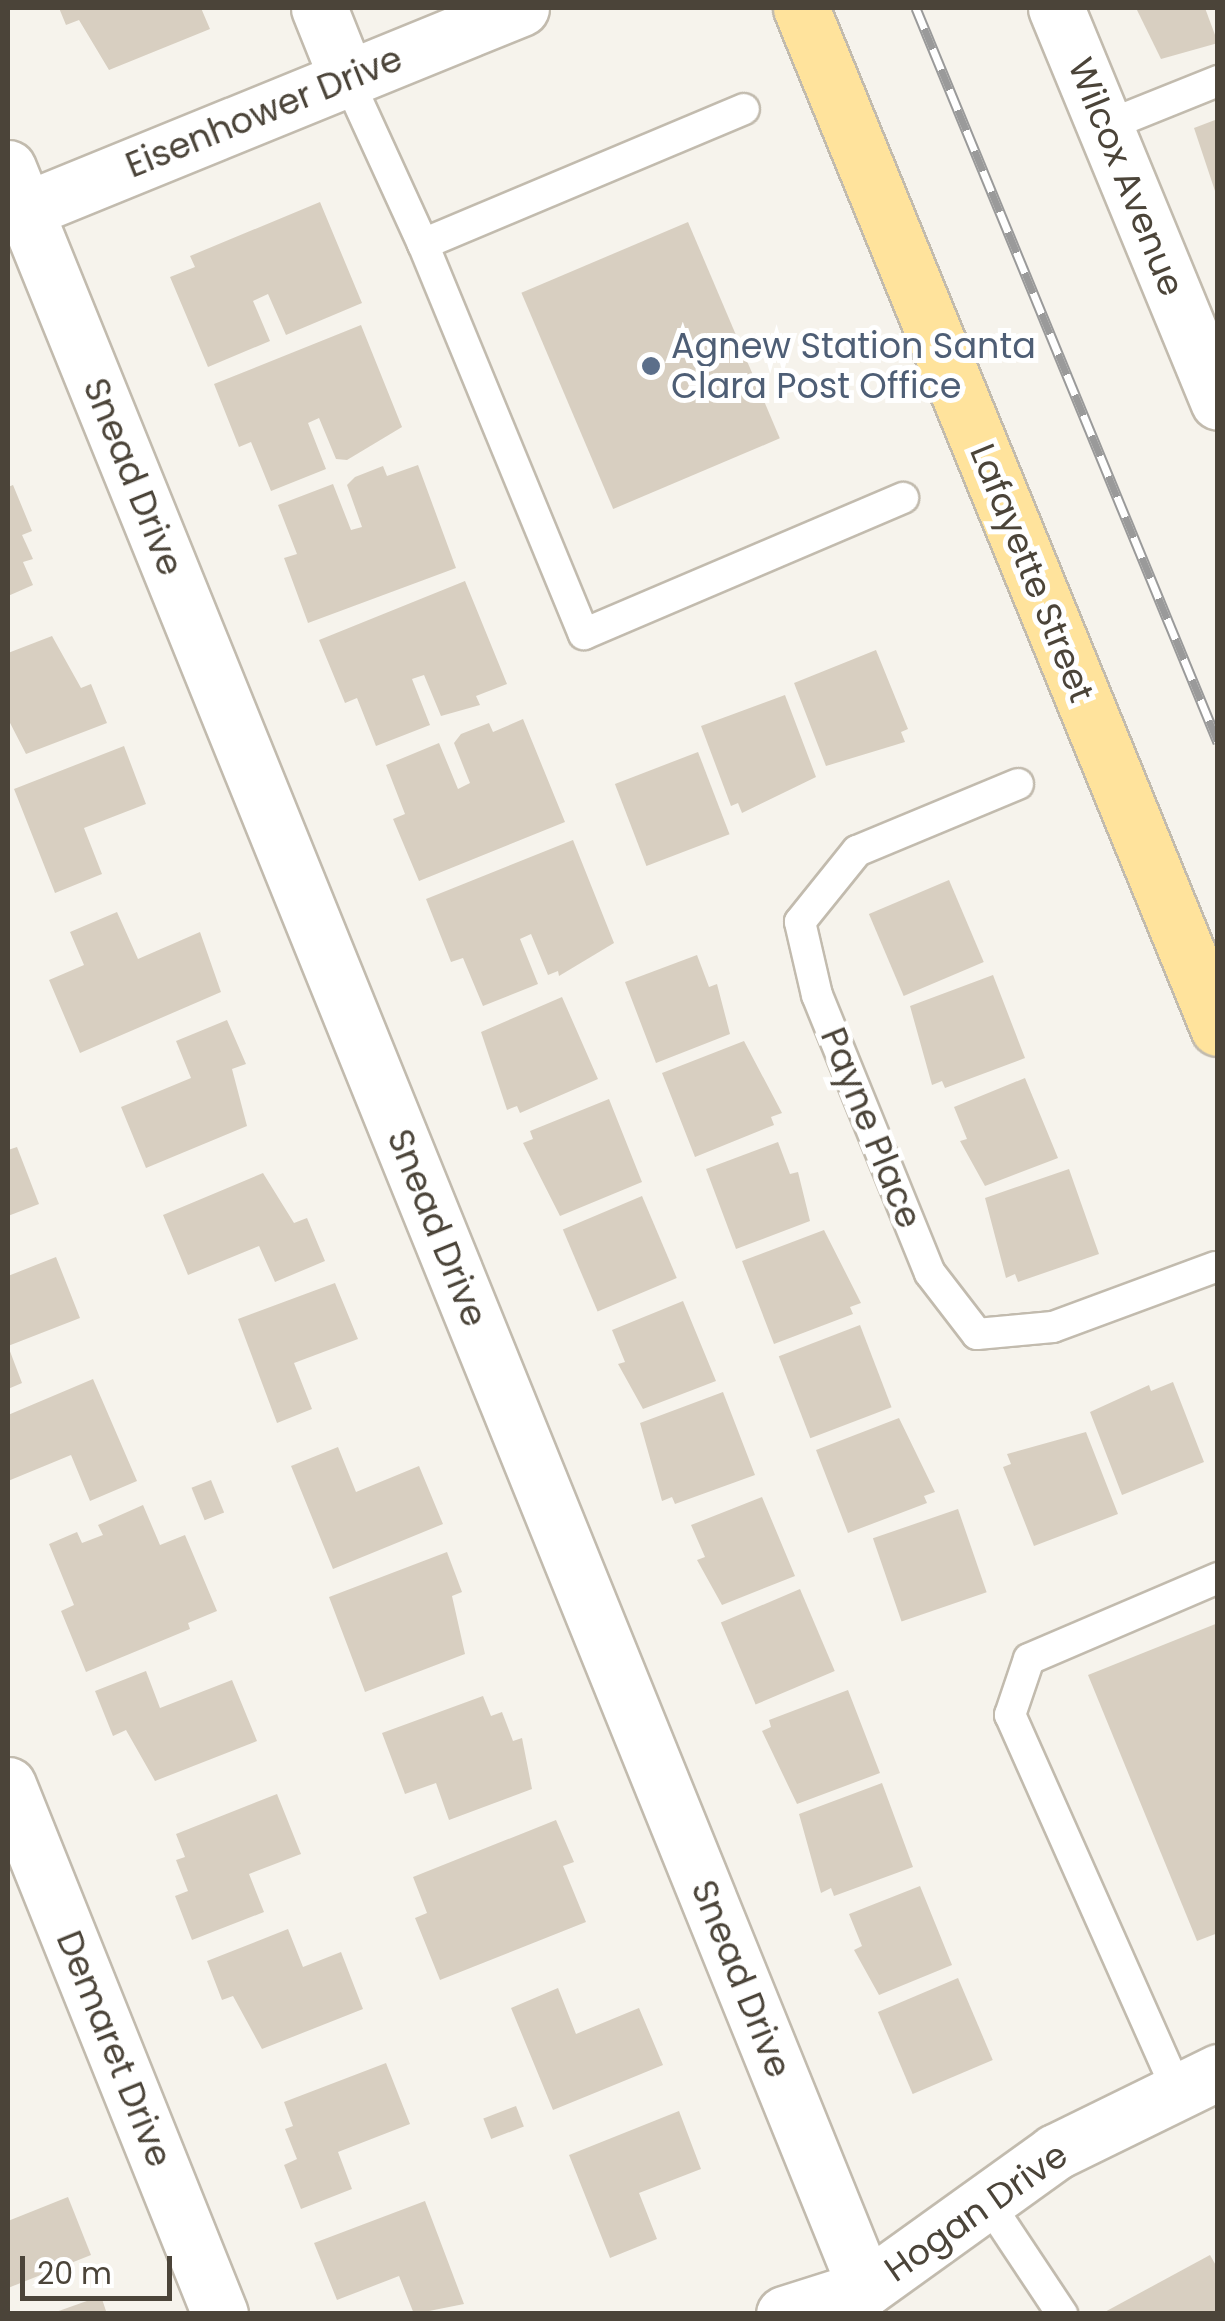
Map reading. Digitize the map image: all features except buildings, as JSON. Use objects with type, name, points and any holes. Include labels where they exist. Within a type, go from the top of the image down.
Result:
[{"type":"main road","name":"Lafayette Street","points":[[801,8],[1218,1028]]},
{"type":"street","points":[[320,8],[347,78]]},
{"type":"street","name":"Eisenhower Drive","points":[[13,198],[347,78],[521,8]]},
{"type":"street","name":"Wilcox Avenue","points":[[1056,8],[1218,402]]},
{"type":"street","name":"Snead Drive","points":[[13,198],[866,2288]]},
{"type":"street","name":"Demaret Drive","points":[[8,1785],[220,2314]]},
{"type":"street","name":"Hogan Drive","points":[[784,2314],[866,2288],[1054,2152],[1198,2082]]},
{"type":"lane","points":[[347,78],[424,244],[584,634],[903,498]]},
{"type":"lane","points":[[1106,126],[1218,81]]},
{"type":"lane","points":[[424,244],[744,109]]},
{"type":"lane","name":"Payne Place","points":[[1018,784],[857,851],[800,922],[816,995],[923,1256],[977,1334],[1052,1327],[1215,1267]]},
{"type":"lane","points":[[1198,2082],[1010,1716],[1028,1659],[1218,1578]]},
{"type":"lane","points":[[987,2201],[1062,2314]]},
{"type":"railway","points":[[916,8],[1218,742]]},
{"type":"place","name":"Agnew Station Santa Clara Post Office","points":[[651,366]]}]
